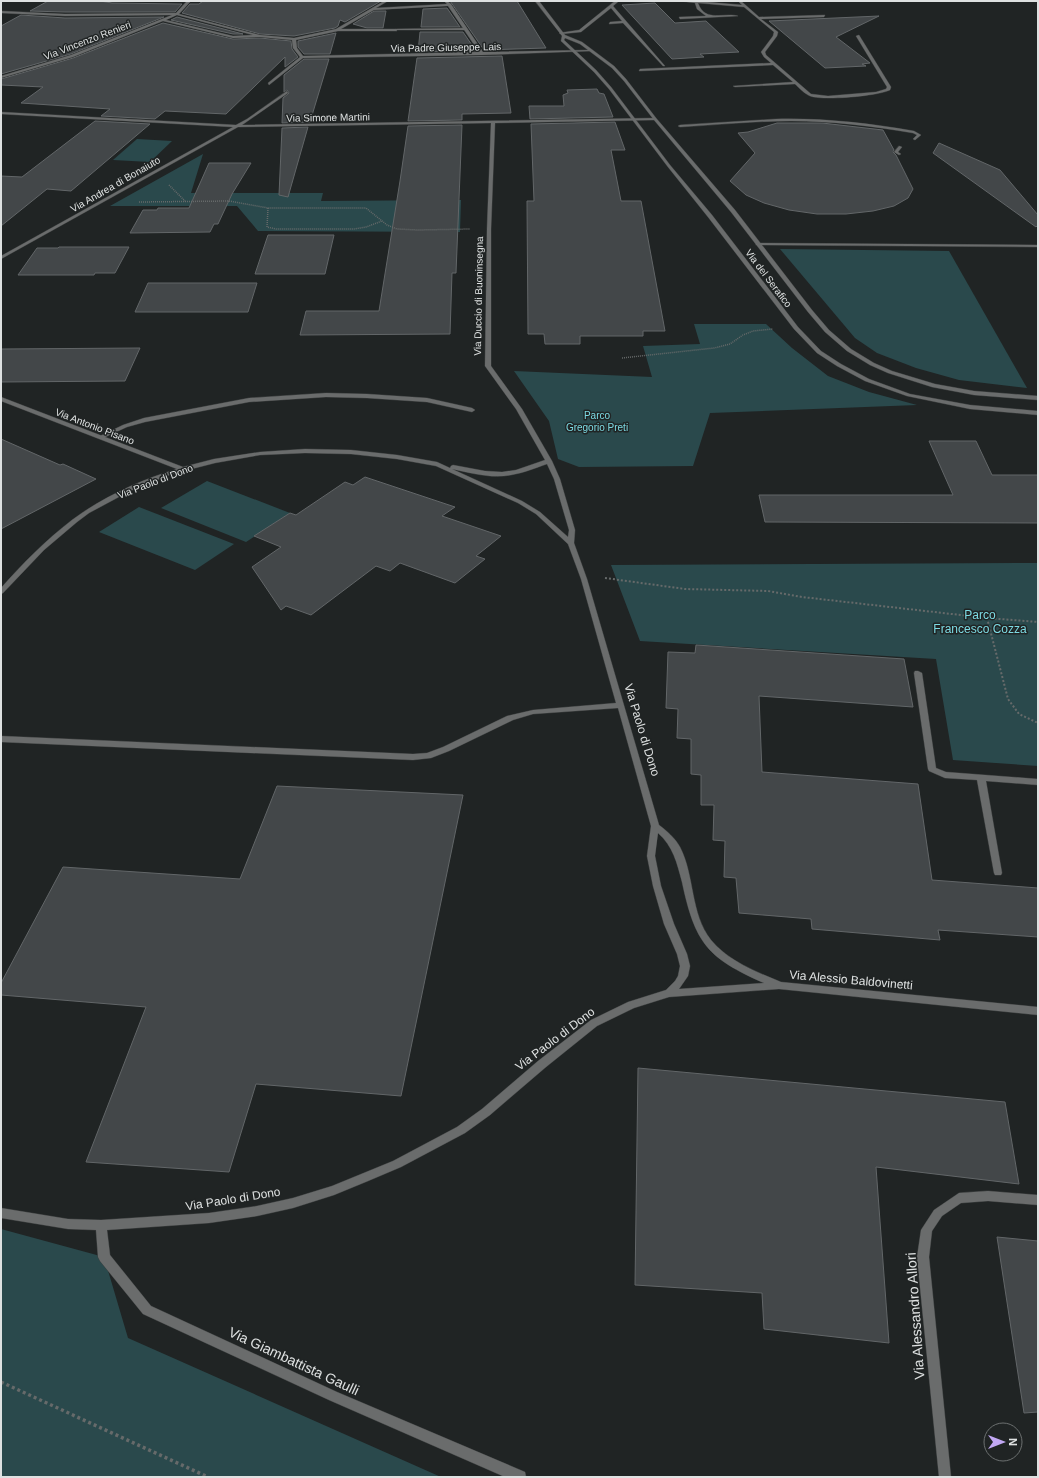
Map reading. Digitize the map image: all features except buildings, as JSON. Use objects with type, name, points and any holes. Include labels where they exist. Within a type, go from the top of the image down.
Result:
[{"type":"street","points":[[178,14],[189,1]]},
{"type":"street","points":[[337,30],[386,1]]},
{"type":"street","points":[[447,1],[482,54]]},
{"type":"street","name":"Via del Serafico","points":[[537,1],[562,34],[581,43],[613,67],[622,76],[655,119],[716,190],[810,312],[827,331],[849,350],[872,364],[910,379],[943,388],[974,393],[1038,398]]},
{"type":"street","points":[[562,34],[580,31],[617,1]]},
{"type":"street","points":[[680,1],[744,6]]},
{"type":"street","points":[[741,1],[744,6],[776,32],[775,36],[763,52],[764,56],[810,95],[828,97],[876,93],[888,90],[889,87],[858,36]]},
{"type":"street","points":[[696,2],[698,8],[709,17]]},
{"type":"street","points":[[372,9],[450,4]]},
{"type":"street","points":[[611,6],[664,65]]},
{"type":"street","points":[[1,12],[65,15],[178,14],[260,36]]},
{"type":"street","name":"Via Vincenzo Renieri","points":[[1,77],[72,56],[178,14]]},
{"type":"street","points":[[680,18],[736,16]]},
{"type":"street","points":[[758,18],[824,16]]},
{"type":"street","points":[[163,20],[233,37],[260,36],[294,39],[337,30],[465,29]]},
{"type":"street","points":[[610,23],[624,22]]},
{"type":"street","name":"Via del Serafico","points":[[562,34],[562,40],[607,84],[674,173],[710,216],[796,328],[812,346],[824,355],[867,380],[909,395],[970,407],[1038,414]]},
{"type":"street","points":[[269,84],[302,57],[295,48],[294,39]]},
{"type":"street","name":"Via Padre Giuseppe Lais","points":[[302,57],[590,51]]},
{"type":"street","points":[[636,66],[769,60]]},
{"type":"street","points":[[640,70],[774,64]]},
{"type":"street","points":[[735,86],[796,83]]},
{"type":"street","points":[[752,89],[800,86]]},
{"type":"street","name":"Via Andrea di Bonaiuto","points":[[1,258],[238,126],[287,92]]},
{"type":"street","name":"Via Simone Martini","points":[[1,113],[238,126],[655,119]]},
{"type":"street","points":[[680,126],[737,122],[811,120],[865,124],[914,132],[920,135],[914,138]]},
{"type":"street","name":"Via Duccio di Buoninsegna","points":[[493,122],[489,229],[488,366],[519,409],[549,461],[557,479],[572,530],[571,543]]},
{"type":"street","points":[[683,130],[712,128],[737,122]]},
{"type":"street","points":[[899,154],[896,152],[900,147]]},
{"type":"street","points":[[758,244],[1038,246]]},
{"type":"street","points":[[101,437],[125,426],[144,420],[248,400],[326,395],[367,396],[427,400],[472,410]]},
{"type":"street","name":"Via Antonio Pisano","points":[[1,399],[182,468]]},
{"type":"street","name":"Via Paolo di Dono","points":[[1,592],[24,567],[63,531],[87,512],[134,487],[182,468],[239,456],[315,451],[376,453],[418,459],[471,471],[503,474],[516,473],[549,461]]},
{"type":"street","name":"Via Paolo di Dono","points":[[1,1213],[68,1224],[101,1225],[209,1218],[257,1211],[293,1203],[334,1190],[398,1164],[461,1130],[486,1112],[530,1074],[594,1023],[631,1005],[669,993],[684,976],[685,966],[677,940],[669,924],[657,886],[651,856],[655,826],[584,579],[571,543],[538,513],[520,502],[437,464]]},
{"type":"street","points":[[918,673],[932,769],[944,775],[1038,782]]},
{"type":"street","points":[[1,738],[413,757],[428,756],[446,749],[510,718],[533,712],[620,705]]},
{"type":"street","points":[[981,778],[998,873]]},
{"type":"street","name":"Via Alessio Baldovinetti","points":[[655,826],[668,837],[677,851],[694,917],[708,943],[725,958],[749,972],[780,986],[1038,1011]]},
{"type":"street","points":[[669,993],[780,986]]},
{"type":"street","name":"Via Alessandro Allori","points":[[945,1477],[923,1257],[927,1230],[938,1213],[959,1198],[988,1196],[1038,1200]]},
{"type":"street","name":"Via Giambattista Gaulli","points":[[101,1225],[104,1256],[147,1310],[333,1396],[520,1477]]},
{"type":"path","points":[[155,171],[185,201]]},
{"type":"path","points":[[139,202],[240,202],[268,208],[366,208],[372,210],[389,226],[406,229],[489,229]]},
{"type":"path","points":[[268,208],[267,227],[276,229],[354,229],[366,227],[382,221]]},
{"type":"path","points":[[622,358],[660,356],[714,348],[730,344],[743,335],[753,331],[778,329]]},
{"type":"path","points":[[605,578],[685,589],[768,591],[802,597],[987,618],[1038,622]]},
{"type":"path","points":[[987,618],[1008,699],[1019,714],[1038,723]]},
{"type":"path","points":[[1,1382],[208,1477]]},
{"type":"green space","points":[[137,139],[172,141],[150,162],[113,160]]},
{"type":"green space","points":[[203,154],[191,193],[323,193],[321,201],[461,200],[460,232],[258,231],[237,206],[110,206]]},
{"type":"green space","points":[[780,249],[949,251],[1027,388],[959,380],[916,368],[877,353],[855,338]]},
{"type":"green space","name":"Parco Gregorio Preti","points":[[694,324],[766,324],[792,348],[828,376],[869,392],[917,405],[710,413],[693,466],[579,467],[558,459],[549,421],[514,371],[652,377],[643,346],[700,344]]},
{"type":"green space","points":[[207,481],[290,513],[246,542],[161,508]]},
{"type":"green space","points":[[139,507],[234,544],[195,570],[99,532]]},
{"type":"green space","name":"Parco Francesco Cozza","points":[[1038,563],[1038,766],[953,760],[936,659],[640,641],[611,565]]},
{"type":"green space","points":[[1,1229],[104,1257],[128,1338],[441,1477],[1,1477]]}]
